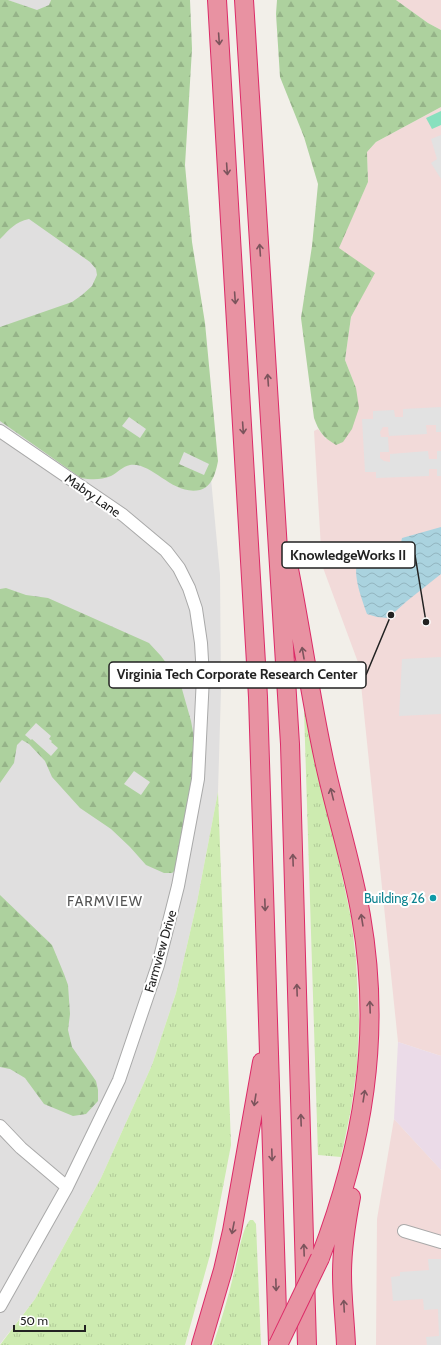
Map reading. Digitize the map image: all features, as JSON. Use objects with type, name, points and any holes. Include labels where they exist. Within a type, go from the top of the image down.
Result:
[{"type":"highway","points":[[217,0],[258,689],[278,1345]]},
{"type":"highway","points":[[244,0],[291,783],[307,1345]]},
{"type":"highway","points":[[274,489],[294,591],[303,649],[324,761],[361,916],[370,1006],[369,1046],[364,1093],[357,1135],[345,1186],[320,1258],[278,1345]]},
{"type":"highway","points":[[201,1345],[223,1270],[232,1232],[264,1047],[269,1032]]},
{"type":"highway","points":[[346,1345],[342,1262],[351,1197],[357,1135]]},
{"type":"street","name":"Mabry Lane","points":[[0,430],[129,520],[166,551],[179,568]]},
{"type":"street","name":"Farmview Drive","points":[[0,1306],[67,1187],[119,1080],[158,965],[178,886],[198,779],[203,677],[201,643],[196,609],[189,588],[179,568]]},
{"type":"street","points":[[0,1126],[21,1148],[67,1187]]},
{"type":"street","points":[[404,1231],[441,1242]]},
{"type":"shaded area","points":[[8,0],[51,0],[49,5],[37,11]]},
{"type":"shaded area","points":[[396,0],[441,0],[441,30],[428,23]]},
{"type":"shaded area","points":[[441,107],[441,1056],[398,1042],[359,665],[322,565],[314,431],[318,429],[326,439],[356,388],[345,360],[351,317],[374,273],[338,248],[368,182],[367,152],[376,142]]},
{"type":"shaded area","points":[[441,135],[441,179],[431,163],[437,159],[431,139]]},
{"type":"shaded area","points":[[0,176],[196,318],[220,575],[221,690],[218,792],[197,902],[176,993],[152,1065],[101,1178],[35,1299],[0,1344]]},
{"type":"shaded area","points":[[441,407],[441,432],[436,432],[436,425],[426,425],[427,434],[389,436],[388,427],[383,427],[380,432],[381,437],[388,437],[389,452],[380,452],[380,458],[384,461],[390,462],[390,454],[428,451],[429,459],[437,459],[437,451],[441,451],[441,476],[437,476],[437,469],[429,469],[429,476],[376,478],[376,472],[365,472],[362,419],[373,419],[373,411],[394,410],[395,417],[403,417],[403,409]]},
{"type":"shaded area","points":[[441,657],[441,714],[399,716],[402,659]]},
{"type":"shaded area","points":[[398,1042],[441,1056],[441,1170],[394,1119]]},
{"type":"shaded area","points":[[394,1119],[441,1170],[441,1345],[376,1345],[377,1219]]},
{"type":"shaded area","points":[[428,1259],[441,1259],[441,1345],[427,1345],[426,1337],[439,1336],[438,1309],[424,1310],[423,1299],[393,1301],[391,1277],[400,1276],[400,1272],[429,1270]]},
{"type":"green space","points":[[0,0],[8,0],[37,10],[49,5],[51,0],[190,0],[192,49],[185,165],[192,242],[205,323],[218,461],[215,474],[208,486],[200,490],[190,491],[180,488],[147,468],[138,465],[127,466],[111,476],[104,478],[81,478],[0,421],[0,327],[72,302],[92,286],[97,275],[96,269],[90,262],[29,219],[16,224],[0,239]],"holes":[[[129,417],[146,429],[140,438],[122,426]],[[184,452],[209,464],[204,475],[179,464]]]},
{"type":"green space","points":[[277,0],[396,0],[428,23],[441,30],[441,107],[376,142],[367,152],[368,182],[339,248],[375,273],[351,317],[345,360],[356,388],[359,408],[352,429],[343,442],[336,445],[322,434],[314,418],[301,318],[312,246],[318,184],[304,137],[280,77],[276,14]]},
{"type":"green space","points":[[441,111],[441,125],[432,129],[426,118]]},
{"type":"green space","points":[[6,588],[26,595],[48,598],[149,643],[161,656],[180,682],[191,721],[195,743],[189,800],[178,868],[172,873],[164,873],[146,865],[111,829],[80,808],[52,777],[45,761],[29,744],[22,740],[17,745],[14,763],[0,783],[0,589]],"holes":[[[36,723],[51,736],[49,739],[58,748],[51,756],[32,739],[31,740],[25,735]],[[134,771],[150,782],[141,795],[124,784]]]},
{"type":"green space","points":[[303,678],[318,762],[351,918],[356,960],[359,1020],[357,1066],[351,1109],[341,1157],[318,1155]]},
{"type":"green space","points":[[218,792],[231,1145],[210,1255],[185,1345],[0,1345],[35,1299],[101,1178],[152,1065],[176,993],[197,902]]},
{"type":"green space","points":[[0,895],[52,945],[64,974],[68,985],[70,1014],[68,1030],[72,1047],[96,1081],[98,1090],[98,1101],[86,1114],[73,1116],[44,1104],[25,1078],[10,1069],[0,1067]]},
{"type":"green space","points":[[250,1220],[253,1220],[256,1224],[261,1345],[213,1345],[222,1318],[244,1231]]},
{"type":"water","points":[[441,527],[441,574],[388,618],[367,614],[358,587],[356,573],[358,560],[363,552],[383,546],[394,549],[400,548],[402,538]]},
{"type":"place","name":"Virginia Tech Corporate Research Center","points":[[391,615]]},
{"type":"place","name":"KnowledgeWorks II","points":[[426,622]]},
{"type":"place","name":"Building 26","points":[[433,898]]},
{"type":"district","name":"FARMVIEW","points":[[105,901]]}]
